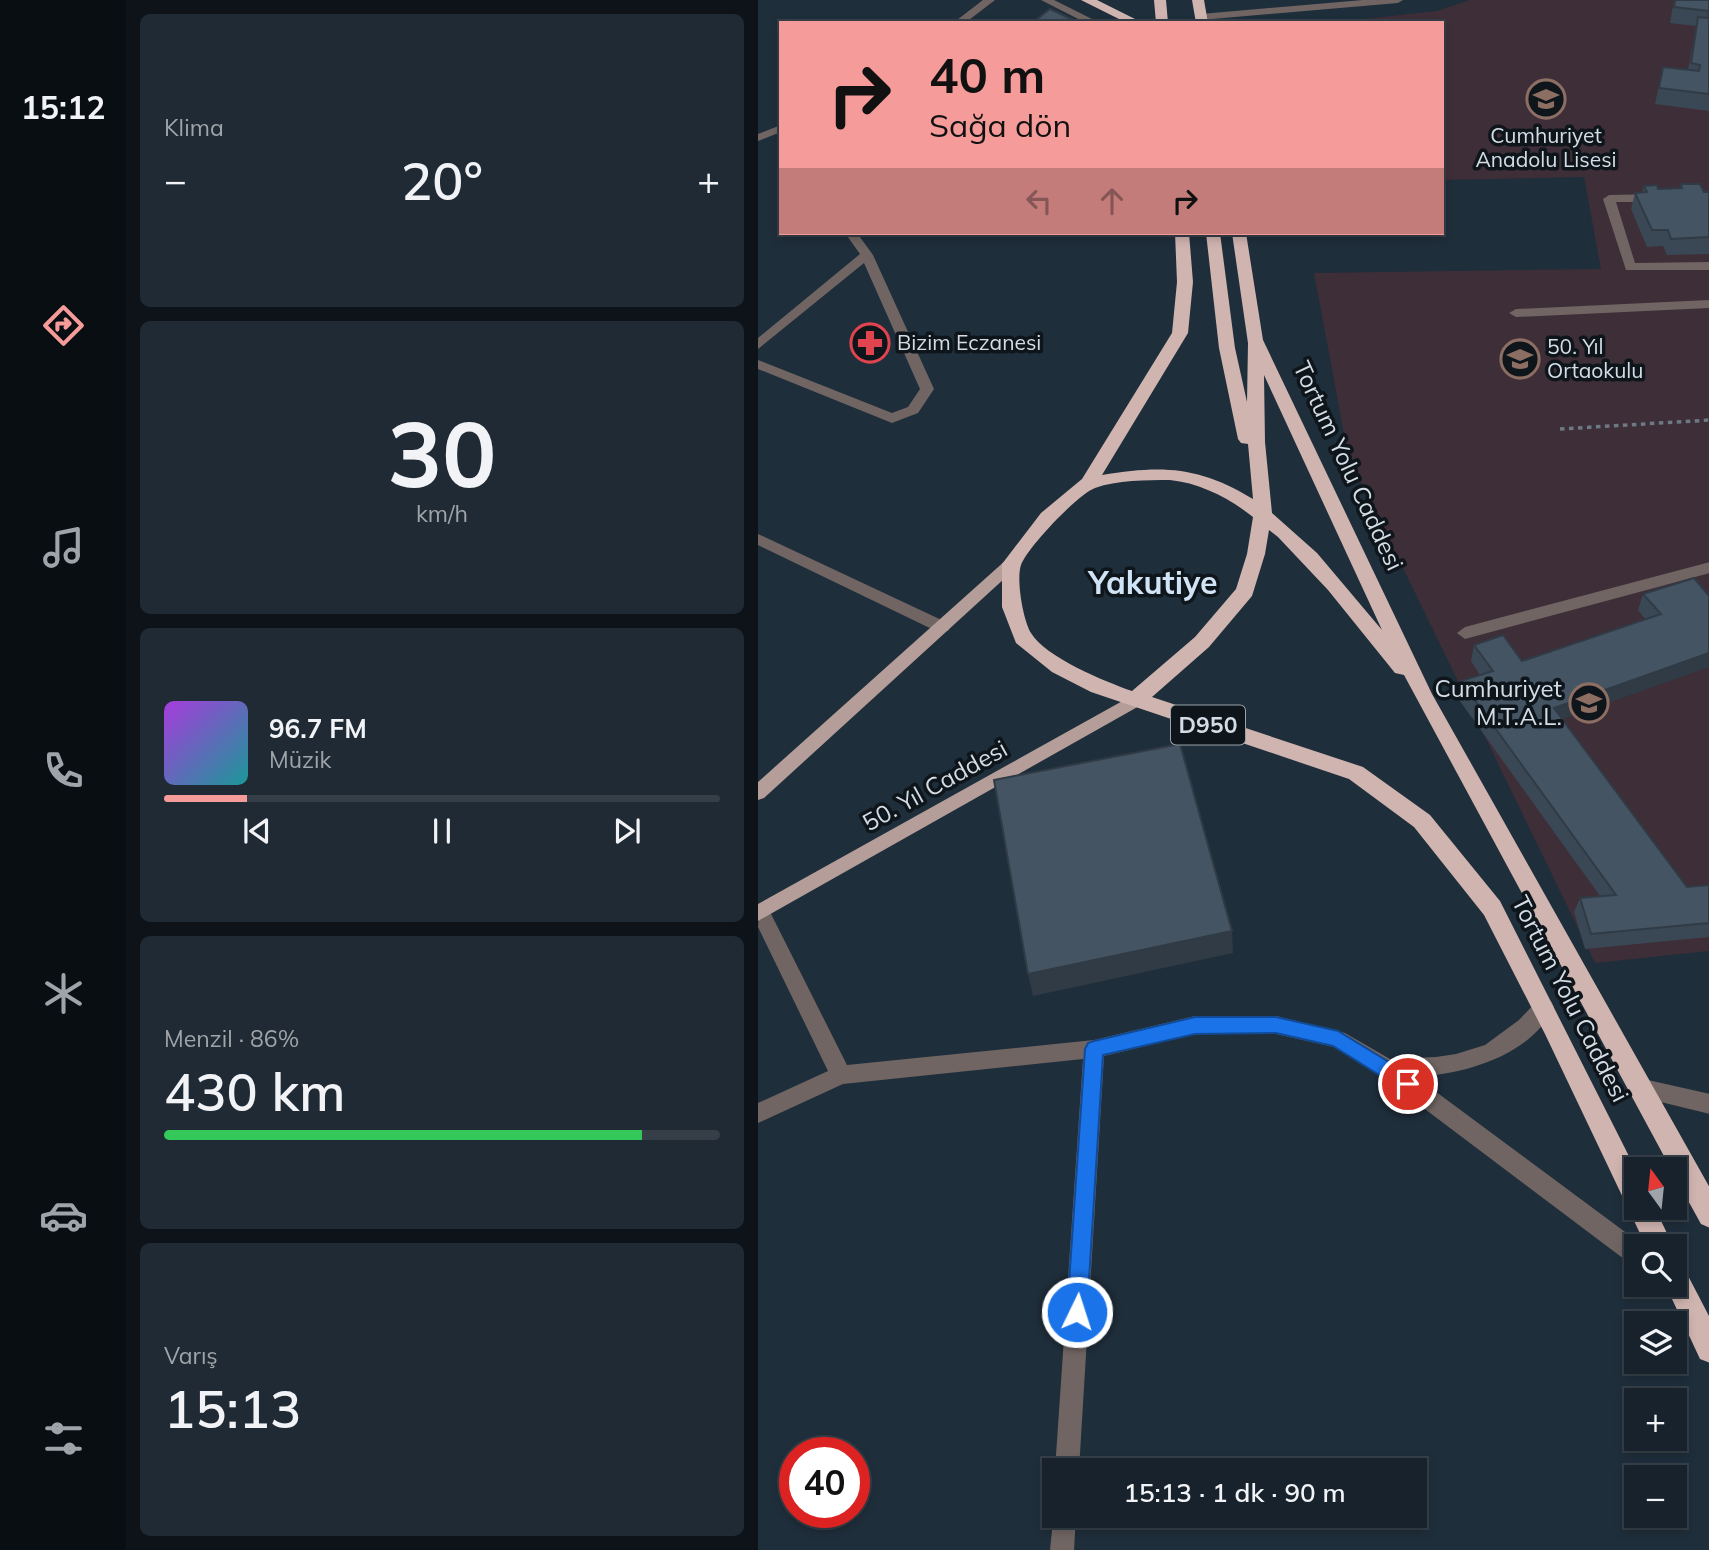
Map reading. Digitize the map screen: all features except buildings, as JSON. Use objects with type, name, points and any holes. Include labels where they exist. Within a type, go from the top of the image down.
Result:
[{"type":"highway","points":[[1087,0],[1130,19]]},
{"type":"highway","points":[[1160,0],[1162,21]]},
{"type":"highway","points":[[1198,0],[1201,20]]},
{"type":"highway","points":[[1011,564],[1047,517],[1088,483],[1180,333],[1185,282],[1182,235]]},
{"type":"highway","points":[[1213,235],[1227,348],[1263,513]]},
{"type":"highway","name":"Tortum Yolu Caddesi","points":[[1135,700],[1201,642],[1244,591],[1256,554],[1263,513],[1256,442],[1255,340],[1239,235]]},
{"type":"highway","name":"Tortum Yolu Caddesi","points":[[1255,340],[1423,695],[1709,1215]]},
{"type":"highway","name":"Tortum Yolu Caddesi","points":[[1088,483],[1150,474],[1193,477],[1263,513],[1331,581],[1423,695]]},
{"type":"highway","name":"Tortum Yolu Caddesi","points":[[1011,564],[1012,607],[1023,638],[1059,667],[1098,687],[1356,773],[1422,821],[1492,908],[1544,1007],[1624,1172]]},
{"type":"highway","points":[[1684,1297],[1709,1349]]},
{"type":"main road","points":[[758,793],[1011,564]]},
{"type":"main road","name":"50. Yıl Caddesi","points":[[759,913],[1135,700]]},
{"type":"street","points":[[961,21],[990,0]]},
{"type":"street","points":[[1046,0],[1091,21]]},
{"type":"street","points":[[1201,20],[1398,0]]},
{"type":"street","points":[[1267,21],[1297,9]]},
{"type":"street","points":[[758,138],[779,132]]},
{"type":"street","points":[[1672,198],[1609,199],[1630,267],[1709,266]]},
{"type":"street","points":[[758,364],[892,418],[913,410],[927,389],[866,255],[852,235]]},
{"type":"street","points":[[758,345],[866,255]]},
{"type":"street","points":[[1516,313],[1709,304]]},
{"type":"street","points":[[758,539],[942,627]]},
{"type":"street","points":[[1465,634],[1709,567]]},
{"type":"street","points":[[759,913],[841,1075]]},
{"type":"street","points":[[1388,1069],[1442,1067],[1474,1060],[1500,1049],[1521,1033],[1544,1007]]},
{"type":"street","points":[[758,1113],[841,1075],[1094,1049],[1195,1025],[1276,1025],[1338,1039],[1388,1069],[1624,1245]]},
{"type":"street","points":[[1068,1458],[1094,1049]]},
{"type":"street","points":[[1639,1088],[1709,1104]]},
{"type":"street","points":[[1061,1550],[1063,1528]]},
{"type":"path","points":[[1560,429],[1709,420]]},
{"type":"shaded area","points":[[1470,0],[1709,0],[1709,951],[1595,963],[1348,455],[1314,273],[1601,269],[1584,177],[1444,180],[1444,21],[1346,21],[1437,11]]},
{"type":"place","name":"Cumhuriyet Anadolu Lisesi","points":[[1546,99]]},
{"type":"place","name":"Bizim Eczanesi","points":[[870,343]]},
{"type":"place","name":"50. Yıl Ortaokulu","points":[[1520,359]]},
{"type":"place","name":"Cumhuriyet M.T.A.L.","points":[[1589,703]]},
{"type":"district","name":"Yakutiye","points":[[1153,583]]},
{"type":"route","points":[[1077,1312],[1094,1049],[1195,1025],[1276,1025],[1338,1039],[1408,1084]]}]
